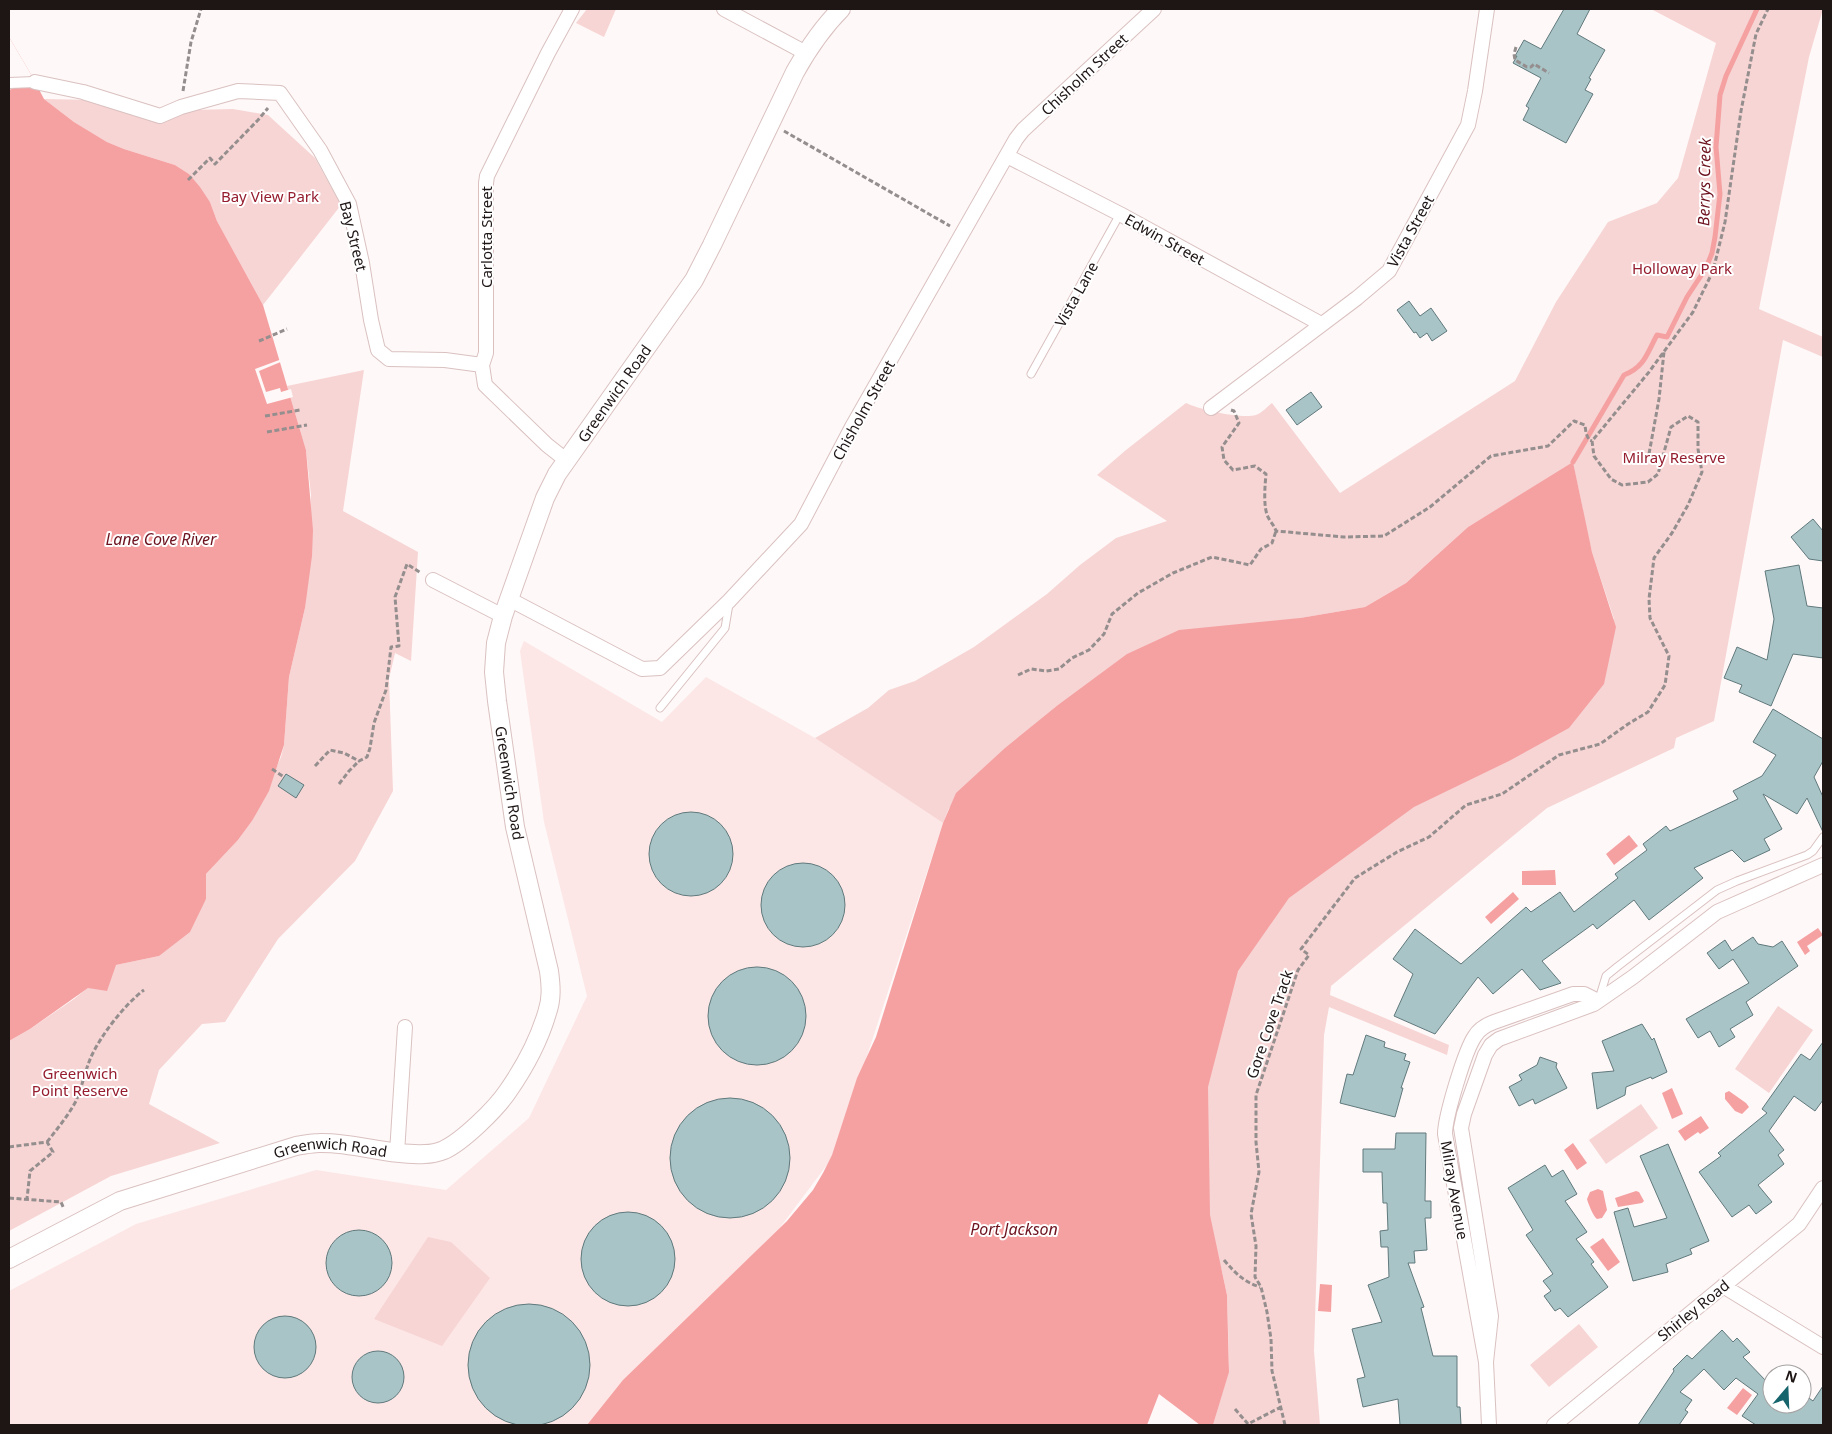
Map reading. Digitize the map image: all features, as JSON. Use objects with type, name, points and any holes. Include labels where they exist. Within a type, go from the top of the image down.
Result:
[{"type":"street","name":"Carlotta Street","points":[[482,365],[486,353],[487,176],[572,9]]},
{"type":"street","points":[[724,9],[806,52]]},
{"type":"street","name":"Greenwich Road","points":[[9,1259],[120,1201],[296,1146],[318,1143],[336,1144],[397,1153],[426,1154],[443,1150],[474,1128],[507,1092],[524,1064],[548,1012],[552,990],[515,827],[497,701],[494,672],[496,643],[506,608],[545,498],[566,460],[694,280],[806,52],[821,31],[842,9]]},
{"type":"street","name":"Chisholm Street","points":[[432,580],[506,608],[642,669],[660,668],[729,601],[801,524],[852,427],[1016,139],[1023,130],[1154,9]]},
{"type":"street","name":"Vista Street","points":[[1212,408],[1357,298],[1389,271],[1468,125],[1487,9]]},
{"type":"street","points":[[9,83],[36,82],[83,92],[160,116],[181,107],[238,91],[280,93]]},
{"type":"street","name":"Bay Street","points":[[280,93],[320,150],[349,204],[362,263],[370,320],[378,350],[389,359],[445,360],[482,365]]},
{"type":"street","name":"Edwin Street","points":[[1008,156],[1120,214],[1321,324]]},
{"type":"street","points":[[482,365],[485,385],[547,445],[566,460]]},
{"type":"street","points":[[1598,1001],[1717,912],[1823,865]]},
{"type":"street","name":"Milray Avenue","points":[[1489,1425],[1486,1362],[1445,1134],[1449,1110],[1472,1040],[1478,1031],[1485,1026],[1574,994],[1584,994],[1598,1001]]},
{"type":"street","points":[[397,1153],[405,1027]]},
{"type":"street","name":"Shirley Road","points":[[1554,1425],[1799,1224],[1823,1188]]},
{"type":"street","points":[[1723,1286],[1823,1346]]},
{"type":"lane","name":"Vista Lane","points":[[1032,374],[1120,214]]},
{"type":"lane","points":[[660,708],[725,628],[729,601]]},
{"type":"lane","points":[[1598,1001],[1606,976],[1708,896],[1736,881],[1807,855],[1813,851],[1823,837]]},
{"type":"path","points":[[181,107],[188,58],[201,9]]},
{"type":"path","points":[[1590,440],[1664,351],[1693,312],[1713,271],[1725,222],[1741,111],[1756,34],[1768,9]]},
{"type":"path","points":[[1516,47],[1514,59],[1527,67],[1535,65],[1549,73]]},
{"type":"path","points":[[188,180],[210,158],[215,164],[258,120],[280,93]]},
{"type":"path","points":[[770,123],[963,233]]},
{"type":"path","points":[[260,341],[287,329]]},
{"type":"path","points":[[1662,461],[1649,454],[1659,399],[1664,351]]},
{"type":"path","points":[[1018,675],[1030,669],[1059,670],[1072,658],[1089,650],[1104,634],[1112,614],[1138,593],[1173,573],[1212,557],[1250,565],[1261,549],[1272,543],[1276,531],[1267,516],[1264,495],[1266,474],[1255,466],[1233,470],[1224,460],[1222,447],[1239,423],[1234,411],[1212,408]]},
{"type":"path","points":[[265,416],[300,410]]},
{"type":"path","name":"Gore Cove Track","points":[[1276,531],[1344,537],[1384,536],[1430,507],[1491,456],[1548,446],[1574,421],[1585,425],[1586,434],[1590,440],[1594,456],[1611,479],[1622,485],[1648,482],[1658,474],[1671,427],[1688,416],[1698,422],[1698,449],[1702,472],[1688,505],[1672,533],[1654,558],[1649,599],[1650,618],[1669,656],[1665,685],[1648,712],[1600,744],[1559,755],[1502,794],[1466,805],[1429,837],[1397,852],[1355,878],[1301,949],[1309,955],[1298,970],[1256,1095],[1258,1172],[1251,1214],[1256,1246],[1255,1277],[1261,1288],[1271,1339],[1272,1370],[1285,1425]]},
{"type":"path","points":[[267,432],[307,425]]},
{"type":"path","points":[[339,784],[349,770],[359,761],[367,758],[374,724],[386,690],[391,647],[399,646],[395,597],[407,564],[432,580]]},
{"type":"path","points":[[315,766],[330,750],[344,752],[359,761]]},
{"type":"path","points":[[272,769],[284,777]]},
{"type":"path","points":[[9,1147],[47,1142],[69,1114],[77,1099],[92,1054],[126,1005],[144,990]]},
{"type":"path","points":[[27,1199],[30,1172],[53,1152],[47,1142]]},
{"type":"path","points":[[9,1198],[61,1202],[64,1209]]},
{"type":"path","points":[[1224,1260],[1236,1274],[1250,1284],[1261,1288]]},
{"type":"path","points":[[1235,1409],[1248,1424],[1281,1407]]},
{"type":"shaded area","points":[[524,641],[662,722],[706,677],[815,738],[943,823],[835,1154],[770,1241],[597,1425],[9,1425],[9,1291],[136,1224],[316,1170],[446,1190],[529,1118],[587,996],[544,822],[520,651]]},
{"type":"green space","points":[[587,9],[616,9],[604,37],[576,23]]},
{"type":"green space","points":[[1651,9],[1823,9],[1809,57],[1759,309],[1823,337],[1823,357],[1783,340],[1714,721],[1676,738],[1674,748],[1547,808],[1331,986],[1330,995],[1449,1045],[1447,1055],[1329,1007],[1324,1035],[1314,1351],[1320,1425],[1213,1425],[1228,1374],[1229,1363],[1227,1295],[1222,1271],[1209,1231],[1206,1014],[1305,865],[1614,619],[1592,552],[1573,463],[1468,527],[1406,583],[1365,607],[1300,618],[949,808],[943,823],[815,738],[868,708],[889,690],[915,681],[974,647],[1047,594],[1080,565],[1116,538],[1167,521],[1097,475],[1186,403],[1221,413],[1250,416],[1258,414],[1272,403],[1340,493],[1515,381],[1556,302],[1608,222],[1657,203],[1678,178],[1716,43]]},
{"type":"green space","name":"Bay View Park","points":[[44,99],[95,100],[152,111],[233,109],[268,115],[315,158],[341,205],[263,305],[217,221],[210,202],[189,174],[175,165],[107,142],[74,122]]},
{"type":"green space","name":"Greenwich Point Reserve","points":[[364,370],[343,511],[418,552],[411,661],[395,653],[389,679],[393,791],[355,861],[278,939],[225,1022],[202,1024],[159,1070],[149,1104],[220,1143],[111,1176],[9,1231],[9,1041],[74,999],[116,965],[159,956],[206,899],[206,874],[238,840],[252,821],[281,757],[284,745],[289,677],[305,608],[311,495],[306,450],[287,386]]},
{"type":"green space","points":[[1778,1006],[1813,1030],[1769,1093],[1735,1069]]},
{"type":"green space","points":[[1641,1104],[1658,1128],[1606,1164],[1589,1140]]},
{"type":"green space","points":[[428,1237],[451,1242],[490,1278],[442,1346],[374,1319]]},
{"type":"green space","points":[[1579,1324],[1598,1347],[1549,1387],[1530,1365]]},
{"type":"water","name":"Lane Cove River","points":[[9,37],[44,99],[74,122],[107,142],[175,165],[189,174],[210,202],[217,221],[263,305],[306,450],[313,530],[312,556],[305,608],[289,677],[284,745],[269,791],[252,821],[238,840],[206,874],[206,899],[190,932],[159,956],[116,965],[107,991],[88,988],[30,1029],[9,1041]]},
{"type":"water","name":"Port Jackson","points":[[1573,462],[1592,552],[1616,627],[1604,684],[1569,728],[1509,761],[1414,807],[1289,898],[1238,971],[1208,1087],[1210,1215],[1227,1295],[1229,1372],[1213,1425],[1200,1425],[1159,1394],[1147,1425],[587,1425],[623,1380],[787,1221],[813,1190],[823,1173],[832,1155],[857,1078],[876,1037],[943,823],[956,793],[1005,748],[1058,705],[1127,654],[1179,630],[1300,618],[1365,607],[1406,583],[1468,527]]},
{"type":"water","points":[[1629,835],[1638,846],[1614,865],[1606,854]]},
{"type":"water","points":[[1555,870],[1556,885],[1522,885],[1522,871]]},
{"type":"water","points":[[1513,892],[1519,899],[1491,924],[1485,917]]},
{"type":"water","points":[[1818,928],[1823,935],[1807,946],[1810,951],[1805,955],[1797,942]]},
{"type":"water","points":[[1672,1088],[1683,1114],[1672,1119],[1662,1093]]},
{"type":"water","points":[[1729,1091],[1749,1107],[1742,1114],[1735,1111],[1725,1099],[1725,1093]]},
{"type":"water","points":[[1701,1116],[1709,1128],[1700,1134],[1698,1132],[1685,1141],[1678,1131]]},
{"type":"water","points":[[1573,1143],[1587,1163],[1577,1170],[1564,1150]]},
{"type":"water","points":[[1598,1189],[1603,1191],[1607,1210],[1602,1218],[1597,1219],[1587,1199],[1590,1192]]},
{"type":"water","points":[[1636,1191],[1639,1192],[1644,1201],[1642,1203],[1618,1207],[1615,1198]]},
{"type":"water","points":[[1603,1238],[1620,1262],[1608,1271],[1590,1247]]},
{"type":"water","points":[[1320,1284],[1332,1285],[1331,1312],[1318,1311]]},
{"type":"water","points":[[1743,1388],[1752,1395],[1737,1415],[1727,1408]]},
{"type":"pier","points":[[9,37],[37,86],[17,87],[9,90]]},
{"type":"pier","points":[[282,359],[283,361],[259,371],[266,392],[280,388],[281,392],[291,389],[293,397],[267,404],[255,369]]},
{"type":"building","points":[[1564,9],[1590,9],[1577,34],[1605,50],[1589,78],[1591,79],[1585,90],[1593,94],[1566,143],[1523,120],[1529,108],[1526,106],[1541,78],[1513,63],[1524,40],[1541,49]]},
{"type":"building","points":[[1409,301],[1420,316],[1431,308],[1447,331],[1432,341],[1427,333],[1420,338],[1397,310]]},
{"type":"building","points":[[1311,392],[1322,407],[1297,425],[1286,410]]},
{"type":"building","points":[[1813,519],[1823,531],[1823,561],[1809,559],[1791,537]]},
{"type":"building","points":[[1799,565],[1807,606],[1823,608],[1823,658],[1793,654],[1771,706],[1739,692],[1742,685],[1724,678],[1737,647],[1767,660],[1774,619],[1765,571]]},
{"type":"building","points":[[1773,709],[1823,739],[1823,761],[1814,777],[1823,797],[1823,832],[1807,798],[1797,814],[1763,794],[1782,829],[1764,839],[1770,850],[1744,862],[1732,850],[1694,868],[1703,878],[1649,920],[1634,900],[1597,929],[1593,924],[1542,961],[1561,983],[1540,990],[1522,969],[1493,994],[1478,977],[1435,1034],[1394,1016],[1413,974],[1393,959],[1415,929],[1461,964],[1526,907],[1531,912],[1560,892],[1574,912],[1618,878],[1615,874],[1647,850],[1643,844],[1666,826],[1670,831],[1738,799],[1733,791],[1762,776],[1776,755],[1753,742]]},
{"type":"building","points":[[286,774],[304,785],[296,798],[278,786]]},
{"type":"building","points":[[691,812],[714,819],[726,831],[733,854],[726,877],[714,889],[691,896],[668,889],[656,877],[649,854],[656,831],[668,819]]},
{"type":"building","points":[[803,863],[826,870],[838,882],[845,905],[838,928],[826,940],[803,947],[780,940],[768,928],[761,905],[768,882],[780,870]]},
{"type":"building","points":[[1753,937],[1758,944],[1773,947],[1782,941],[1798,966],[1746,1002],[1753,1015],[1730,1029],[1735,1037],[1719,1047],[1710,1031],[1698,1038],[1686,1019],[1749,983],[1733,959],[1719,969],[1707,953],[1725,940],[1732,951]]},
{"type":"building","points":[[757,967],[776,971],[792,981],[802,997],[806,1016],[802,1035],[792,1051],[776,1061],[757,1065],[738,1061],[722,1051],[712,1035],[708,1016],[712,997],[722,981],[738,971]]},
{"type":"building","points":[[1642,1024],[1652,1040],[1654,1038],[1667,1072],[1626,1087],[1625,1095],[1597,1109],[1592,1073],[1614,1071],[1602,1041]]},
{"type":"building","points":[[1366,1035],[1385,1042],[1384,1047],[1406,1054],[1404,1060],[1410,1062],[1401,1088],[1403,1088],[1395,1117],[1340,1103],[1347,1074],[1353,1075]]},
{"type":"building","points":[[1823,1042],[1823,1100],[1815,1111],[1794,1096],[1769,1131],[1784,1150],[1778,1155],[1784,1164],[1758,1185],[1772,1202],[1756,1214],[1749,1205],[1732,1217],[1699,1172],[1721,1156],[1718,1153],[1767,1113],[1762,1109],[1801,1054],[1810,1060]]},
{"type":"building","points":[[1540,1057],[1557,1063],[1556,1067],[1567,1088],[1535,1104],[1533,1099],[1519,1106],[1509,1087],[1522,1080],[1519,1075],[1537,1065]]},
{"type":"building","points":[[730,1098],[753,1102],[773,1115],[786,1135],[790,1158],[786,1181],[773,1201],[753,1214],[730,1218],[707,1214],[687,1201],[674,1181],[670,1158],[674,1135],[687,1115],[707,1102]]},
{"type":"building","points":[[1396,1133],[1426,1133],[1425,1201],[1431,1201],[1431,1218],[1425,1218],[1427,1250],[1414,1251],[1415,1263],[1408,1263],[1424,1307],[1421,1308],[1433,1356],[1457,1356],[1457,1407],[1460,1407],[1461,1425],[1400,1425],[1398,1399],[1363,1407],[1357,1379],[1365,1377],[1352,1329],[1382,1322],[1368,1285],[1389,1277],[1388,1247],[1381,1247],[1380,1231],[1388,1230],[1387,1203],[1383,1203],[1382,1172],[1363,1172],[1363,1149],[1395,1149]]},
{"type":"building","points":[[1668,1144],[1709,1241],[1690,1249],[1692,1254],[1666,1264],[1668,1272],[1633,1281],[1614,1212],[1628,1208],[1634,1227],[1667,1218],[1640,1156]]},
{"type":"building","points":[[1545,1165],[1552,1177],[1563,1170],[1577,1194],[1565,1201],[1587,1232],[1576,1239],[1594,1262],[1591,1264],[1608,1287],[1568,1317],[1560,1308],[1555,1311],[1544,1296],[1551,1291],[1543,1281],[1553,1274],[1526,1235],[1533,1230],[1508,1188]]},
{"type":"building","points":[[628,1212],[646,1216],[661,1226],[671,1241],[675,1259],[671,1277],[661,1292],[646,1302],[628,1306],[610,1302],[595,1292],[585,1277],[581,1259],[585,1241],[595,1226],[610,1216]]},
{"type":"building","points":[[359,1230],[371,1233],[382,1240],[389,1251],[392,1263],[389,1275],[382,1286],[371,1293],[359,1296],[347,1293],[336,1286],[329,1275],[326,1263],[329,1251],[336,1240],[347,1233]]},
{"type":"building","points":[[529,1304],[541,1305],[552,1309],[563,1314],[572,1322],[580,1331],[585,1342],[589,1353],[589,1377],[585,1388],[580,1399],[572,1408],[563,1416],[552,1421],[541,1425],[529,1426],[517,1425],[506,1421],[495,1416],[486,1408],[478,1399],[473,1388],[469,1377],[468,1365],[469,1353],[473,1342],[478,1331],[486,1322],[495,1314],[506,1309],[517,1305]]},
{"type":"building","points":[[279,1316],[291,1316],[307,1325],[314,1335],[316,1347],[314,1359],[307,1369],[291,1378],[279,1378],[268,1373],[259,1364],[254,1353],[254,1341],[259,1330],[268,1321]]},
{"type":"building","points":[[1722,1330],[1733,1342],[1737,1338],[1750,1352],[1743,1357],[1762,1377],[1762,1414],[1812,1414],[1812,1400],[1823,1386],[1823,1425],[1756,1425],[1742,1416],[1758,1394],[1736,1378],[1724,1390],[1704,1369],[1680,1392],[1692,1400],[1685,1410],[1688,1412],[1679,1425],[1638,1425],[1674,1371],[1673,1369],[1687,1355],[1692,1359]]},
{"type":"building","points":[[373,1351],[383,1351],[397,1358],[404,1372],[404,1382],[397,1396],[383,1403],[373,1403],[363,1399],[356,1392],[352,1382],[352,1372],[356,1362],[363,1355]]},
{"type":"waterway","name":"Berrys Creek","points":[[1573,462],[1624,375],[1641,364],[1657,335],[1667,337],[1687,297],[1706,268],[1712,253],[1720,194],[1716,147],[1720,95],[1726,76],[1757,9]]},
{"type":"park label","name":"Holloway Park","points":[[1682,268]]},
{"type":"park label","name":"Milray Reserve","points":[[1674,457]]}]
